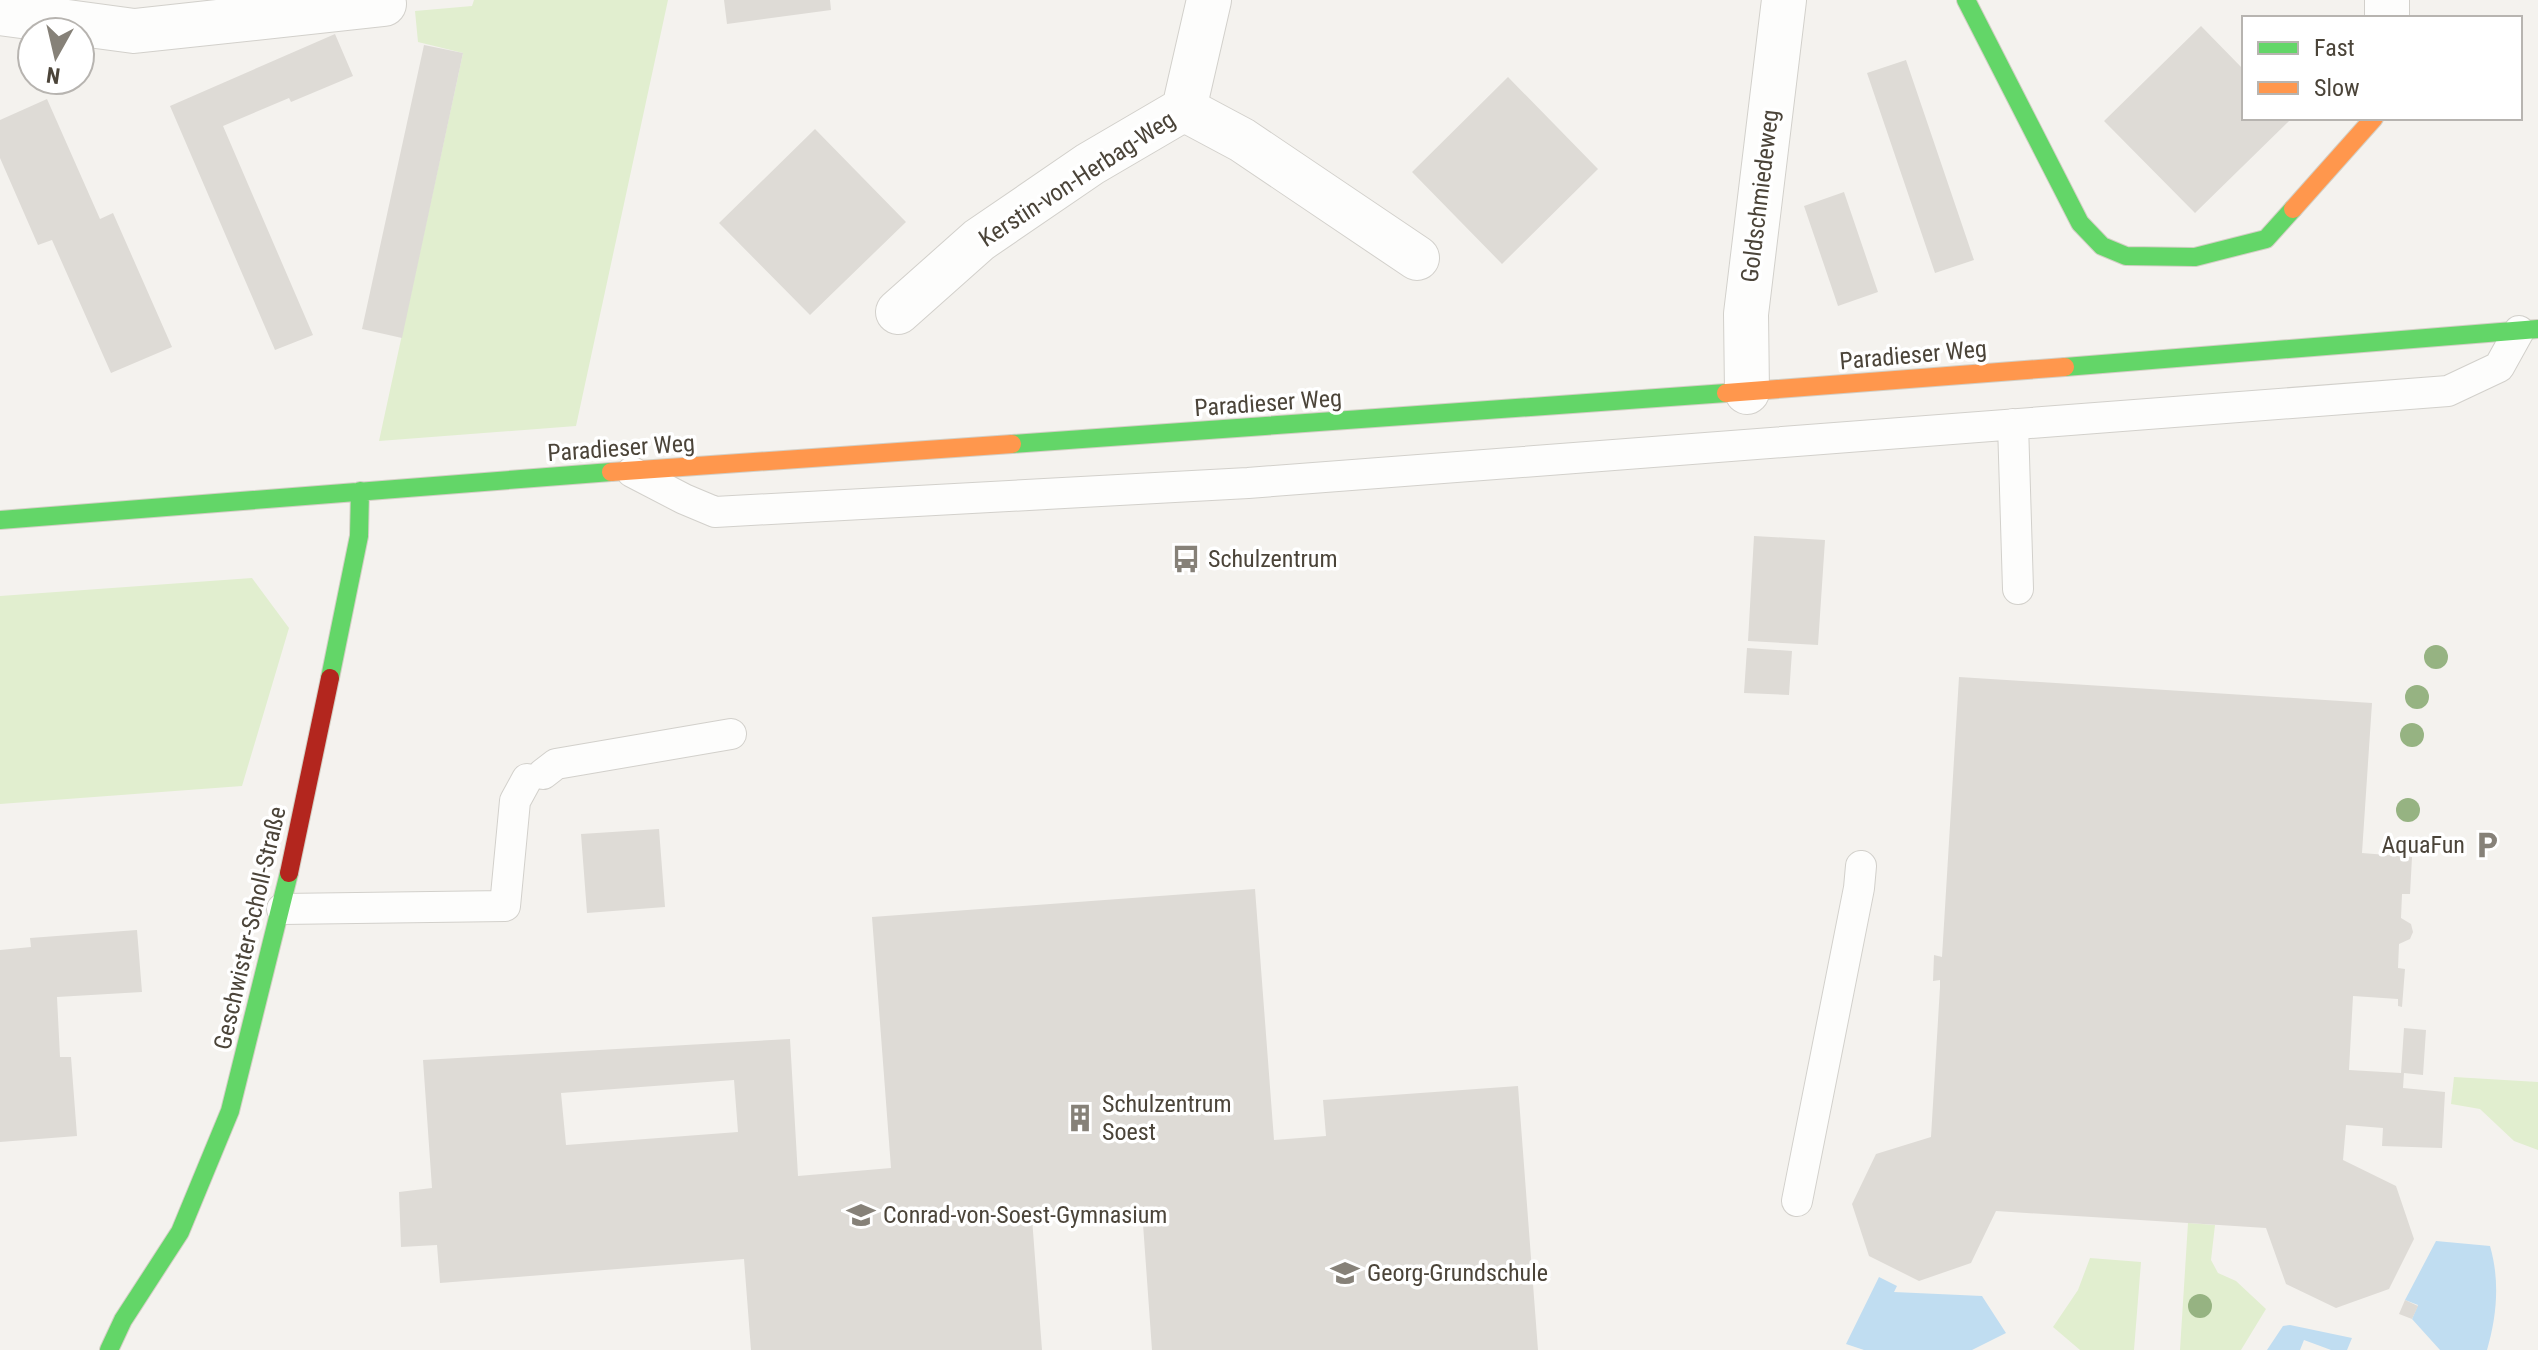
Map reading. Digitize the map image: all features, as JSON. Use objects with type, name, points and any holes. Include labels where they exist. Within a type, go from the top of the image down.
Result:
[{"type":"street","name":"Kerstin-von-Herbag-Weg","points":[[898,312],[979,240],[1090,164],[1184,109],[1209,0]]},
{"type":"street","name":"Goldschmiedeweg","points":[[1747,392],[1746,314],[1784,0]]},
{"type":"street","points":[[1966,0],[2080,223],[2102,246],[2126,256],[2195,257],[2266,239],[2374,120]]},
{"type":"street","points":[[0,13],[134,31],[384,4]]},
{"type":"street","name":"Kerstin-von-Herbag-Weg","points":[[1184,109],[1242,140],[1417,258]]},
{"type":"street","name":"Paradieser Weg","points":[[0,520],[360,491],[1801,388],[2529,330]]},
{"type":"street","name":"Geschwister-Scholl-Straße","points":[[109,1350],[123,1320],[180,1232],[230,1111],[282,909],[359,536],[360,491]]},
{"type":"lane","points":[[632,472],[715,512],[1248,483],[2448,391],[2499,367],[2529,330]]},
{"type":"lane","points":[[1801,388],[1805,439]]},
{"type":"lane","points":[[2013,424],[2018,589]]},
{"type":"lane","points":[[282,909],[505,906],[515,801],[535,776],[556,764],[731,734]]},
{"type":"lane","points":[[1797,1201],[1861,866]]},
{"type":"green space","points":[[474,0],[668,0],[576,426],[379,441],[463,53],[418,42],[415,11],[472,6]]},
{"type":"green space","points":[[252,578],[289,628],[242,786],[0,804],[0,596]]},
{"type":"green space","points":[[2454,1077],[2538,1082],[2538,1150],[2514,1141],[2480,1109],[2451,1104]]},
{"type":"green space","points":[[2188,1223],[2215,1225],[2211,1260],[2218,1273],[2236,1281],[2266,1309],[2241,1350],[2180,1350]]},
{"type":"green space","points":[[2090,1258],[2141,1262],[2134,1350],[2080,1350],[2053,1327],[2078,1290]]},
{"type":"water","points":[[2436,1241],[2490,1246],[2496,1298],[2487,1350],[2440,1350],[2412,1319],[2418,1305],[2405,1300]]},
{"type":"water","points":[[1879,1277],[1897,1286],[1894,1292],[1982,1296],[2006,1333],[1972,1350],[1864,1350],[1846,1344]]},
{"type":"water","points":[[2283,1326],[2352,1338],[2347,1350],[2331,1350],[2304,1340],[2300,1350],[2267,1350]]},
{"type":"building","points":[[724,0],[830,0],[831,10],[727,24]]},
{"type":"building","points":[[2201,26],[2242,68],[2242,120],[2290,120],[2195,213],[2104,121]]},
{"type":"building","points":[[335,34],[353,76],[291,102],[289,98],[223,126],[313,335],[275,350],[170,106]]},
{"type":"building","points":[[424,45],[463,53],[402,338],[362,329]]},
{"type":"building","points":[[1906,60],[1974,260],[1935,273],[1867,73]]},
{"type":"building","points":[[1508,77],[1598,169],[1502,264],[1412,172]]},
{"type":"building","points":[[47,99],[100,219],[113,213],[172,347],[111,373],[52,240],[38,245],[0,158],[0,120]]},
{"type":"building","points":[[815,129],[906,222],[810,315],[719,223]]},
{"type":"building","points":[[1844,192],[1878,292],[1838,306],[1804,206]]},
{"type":"building","points":[[1754,536],[1825,540],[1818,645],[1748,641]]},
{"type":"building","points":[[1747,648],[1792,651],[1789,695],[1744,693]]},
{"type":"building","points":[[1959,677],[2372,703],[2362,853],[2412,857],[2410,894],[2402,894],[2401,918],[2411,924],[2413,932],[2410,939],[2399,944],[2398,968],[2405,969],[2402,1007],[2398,1006],[2398,999],[2353,996],[2349,1070],[2401,1073],[2404,1028],[2426,1030],[2423,1075],[2404,1073],[2403,1088],[2445,1092],[2442,1148],[2382,1146],[2383,1128],[2346,1125],[2343,1160],[2396,1186],[2414,1239],[2389,1289],[2336,1308],[2286,1284],[2266,1228],[2188,1223],[1996,1211],[1971,1263],[1919,1281],[1869,1256],[1852,1204],[1876,1154],[1931,1137],[1940,987],[1940,980],[1933,981],[1934,955],[1942,957]]},
{"type":"building","points":[[659,829],[665,907],[587,913],[581,834]]},
{"type":"building","name":"Schulzentrum Soest","points":[[1255,889],[1274,1140],[1326,1136],[1323,1100],[1518,1086],[1538,1350],[1152,1350],[1142,1210],[1032,1218],[1042,1350],[751,1350],[744,1259],[440,1283],[437,1245],[401,1247],[399,1192],[432,1188],[423,1060],[790,1039],[798,1176],[891,1168],[872,917]],"holes":[[[734,1080],[738,1132],[566,1145],[561,1093]]]},
{"type":"building","points":[[137,930],[142,992],[57,997],[60,1057],[71,1057],[77,1136],[0,1142],[0,950],[31,947],[30,938]]},
{"type":"building","points":[[2405,1300],[2418,1306],[2412,1319],[2399,1314]]},
{"type":"traffic: fast","points":[[1966,0],[2080,223],[2102,246],[2126,256],[2195,257],[2266,239],[2293,209]]},
{"type":"traffic: fast","points":[[2065,367],[2538,329]]},
{"type":"traffic: fast","points":[[1012,444],[1726,393]]},
{"type":"traffic: fast","points":[[0,520],[611,472]]},
{"type":"traffic: fast","points":[[330,678],[359,536],[360,491]]},
{"type":"traffic: fast","points":[[109,1350],[123,1320],[180,1232],[230,1111],[289,873]]},
{"type":"traffic: slow","points":[[2293,209],[2372,120]]},
{"type":"traffic: slow","points":[[1726,393],[2065,367]]},
{"type":"traffic: slow","points":[[611,472],[1012,444]]},
{"type":"traffic: jam","points":[[289,873],[330,678]]},
{"type":"place","name":"Schulzentrum","points":[[1186,559]]},
{"type":"place","name":"AquaFun","points":[[2487,845]]},
{"type":"place","name":"Schulzentrum Soest","points":[[1080,1118]]},
{"type":"place","name":"Conrad-von-Soest-Gymnasium","points":[[861,1215]]},
{"type":"place","name":"Georg-Grundschule","points":[[1345,1273]]}]
